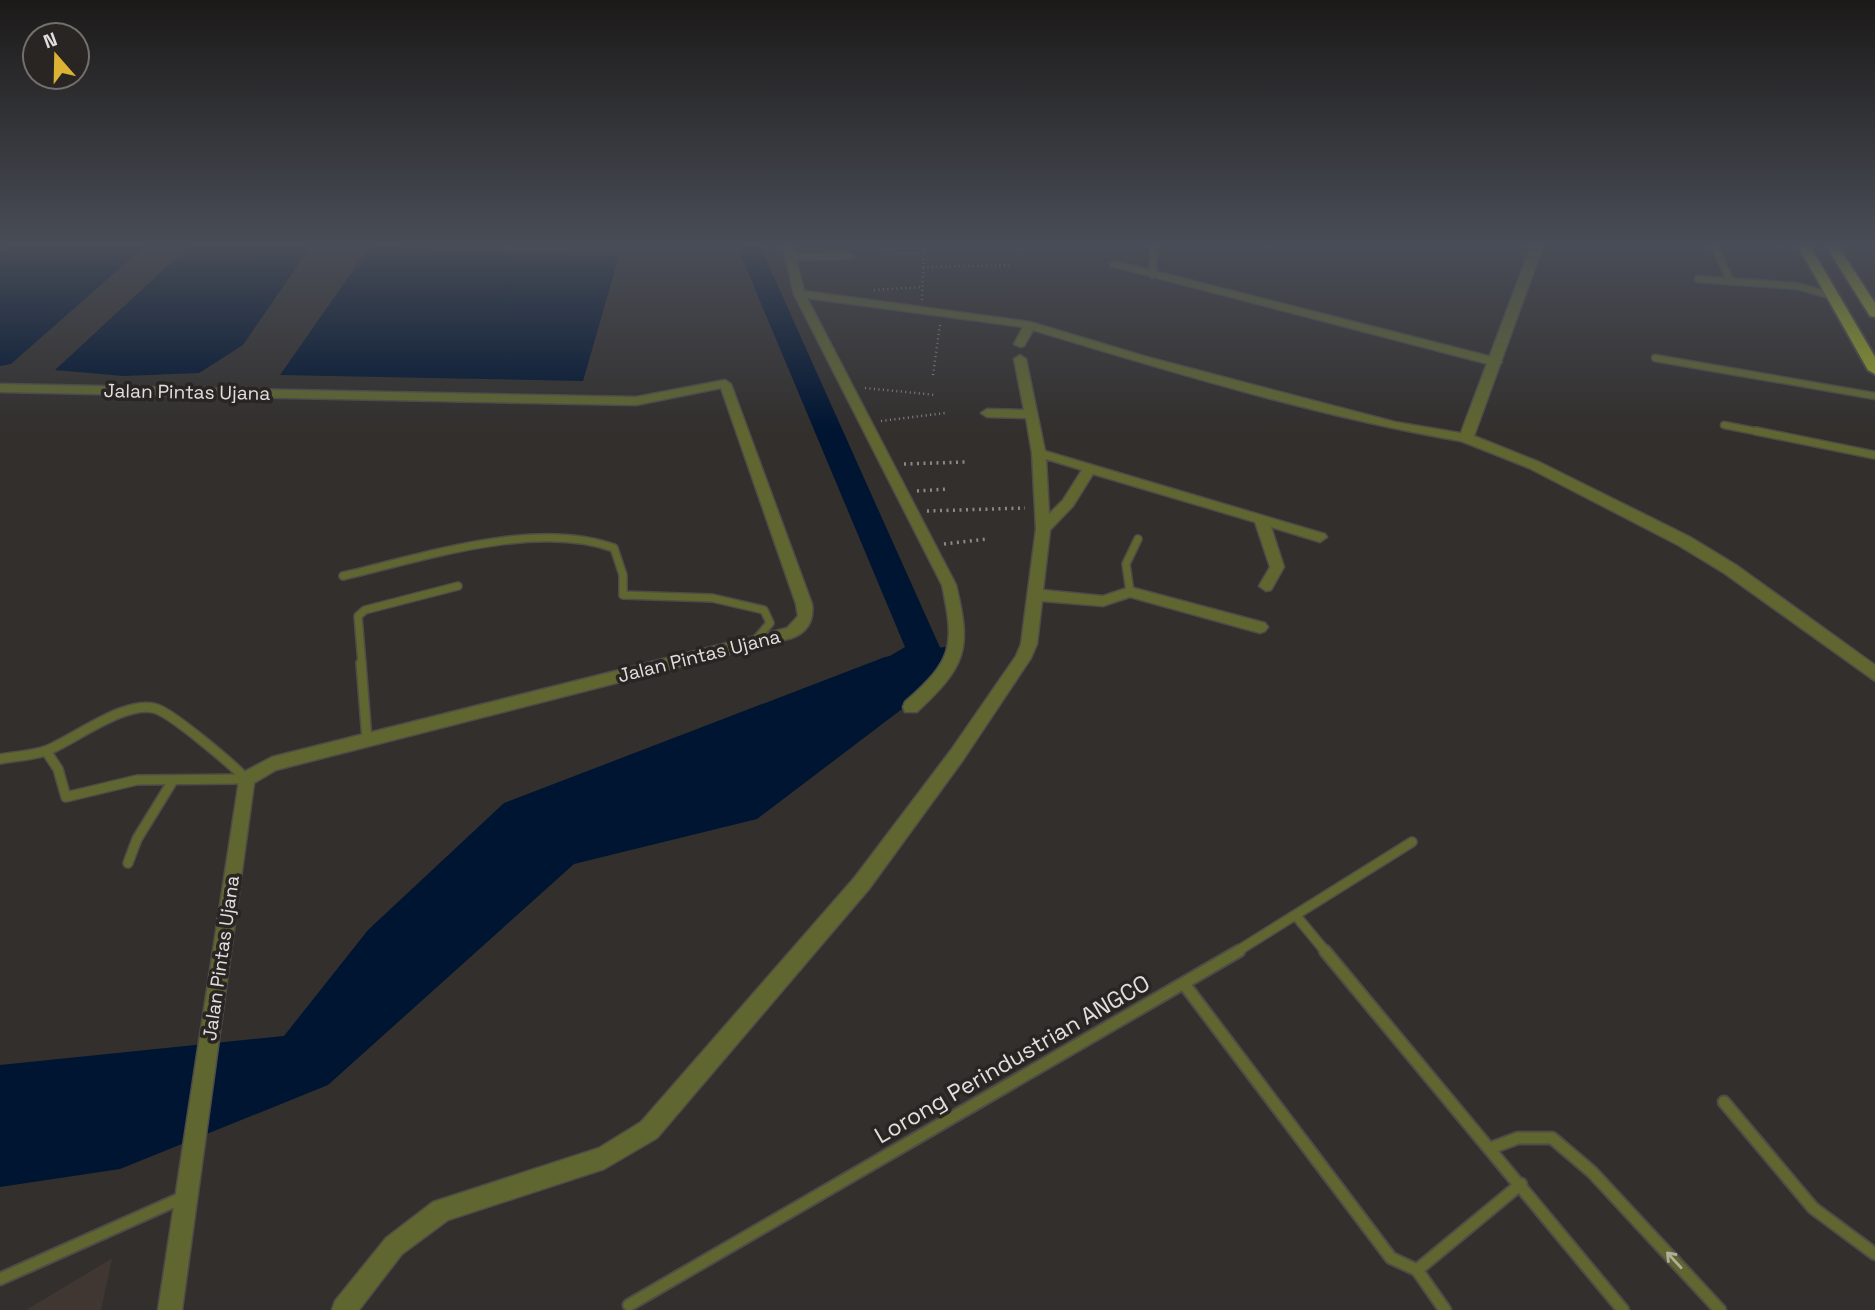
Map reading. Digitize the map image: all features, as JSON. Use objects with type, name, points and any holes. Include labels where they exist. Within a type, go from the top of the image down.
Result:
[{"type":"highway","points":[[1838,307],[1875,370]]},
{"type":"street","points":[[806,307],[898,492],[949,585],[957,617],[958,654],[943,680],[911,707]]},
{"type":"street","points":[[907,307],[1030,325],[1143,359],[1394,426],[1466,438],[1534,464],[1684,541],[1730,569],[1875,674]]},
{"type":"street","points":[[1280,307],[1496,362]]},
{"type":"street","points":[[1466,438],[1515,307]]},
{"type":"street","points":[[1020,344],[1030,325]]},
{"type":"street","points":[[344,1310],[394,1246],[441,1210],[604,1158],[649,1130],[862,883],[957,755],[1023,658],[1029,644],[1042,529],[1039,453],[1020,359]]},
{"type":"street","name":"Jalan Pintas Ujana","points":[[0,388],[636,401],[725,384],[806,618],[792,632],[272,764],[246,779],[170,1310]]},
{"type":"street","points":[[987,413],[1031,415]]},
{"type":"street","points":[[1039,453],[1320,537]]},
{"type":"street","points":[[1042,529],[1068,503],[1090,468]]},
{"type":"street","points":[[1261,519],[1277,567],[1266,586]]},
{"type":"street","points":[[1033,595],[1103,601],[1130,592],[1260,628]]},
{"type":"lane","points":[[1655,358],[1875,396]]},
{"type":"lane","points":[[1724,425],[1875,455]]},
{"type":"lane","points":[[343,576],[471,546],[542,539],[597,539],[614,548],[623,575],[621,589],[624,595],[712,598],[764,610],[771,623],[753,643]]},
{"type":"lane","points":[[1130,592],[1124,573],[1127,551],[1138,539]]},
{"type":"lane","points":[[367,740],[358,616],[365,610],[458,586]]},
{"type":"lane","points":[[0,759],[46,751],[118,714],[141,708],[157,709],[230,762],[246,779]]},
{"type":"lane","points":[[46,751],[58,769],[66,797],[137,780],[172,782],[246,779]]},
{"type":"lane","points":[[128,863],[135,837],[146,819],[161,806],[172,782]]},
{"type":"lane","name":"Lorong Perindustrian ANGCO","points":[[629,1304],[1184,984],[1297,917],[1412,842]]},
{"type":"lane","points":[[1297,917],[1623,1310]]},
{"type":"lane","points":[[1184,984],[1391,1258],[1417,1270],[1444,1310]]},
{"type":"lane","points":[[1724,1102],[1813,1208],[1875,1254]]},
{"type":"lane","points":[[1491,1148],[1518,1138],[1552,1138],[1592,1172],[1720,1310]]},
{"type":"lane","points":[[1417,1270],[1521,1184]]},
{"type":"lane","points":[[0,1279],[186,1195]]},
{"type":"path","points":[[933,375],[942,311]]},
{"type":"path","points":[[846,386],[936,395]]},
{"type":"path","points":[[865,424],[945,413]]},
{"type":"path","points":[[886,465],[965,462]]},
{"type":"path","points":[[898,492],[947,489]]},
{"type":"path","points":[[943,509],[1041,509]]},
{"type":"path","points":[[923,540],[945,544],[987,539]]},
{"type":"shaded area","points":[[111,1259],[101,1310],[26,1310]]},
{"type":"water","points":[[0,307],[76,307],[11,364],[0,366]]},
{"type":"water","points":[[123,307],[269,307],[243,345],[199,373],[124,376],[55,370]]},
{"type":"water","points":[[327,307],[604,307],[583,381],[280,375]]},
{"type":"water","points":[[956,645],[939,681],[757,819],[574,864],[328,1085],[120,1169],[0,1187],[0,1065],[284,1036],[368,930],[504,803],[885,657]]},
{"type":"waterway","points":[[775,307],[925,652],[886,676]]}]
